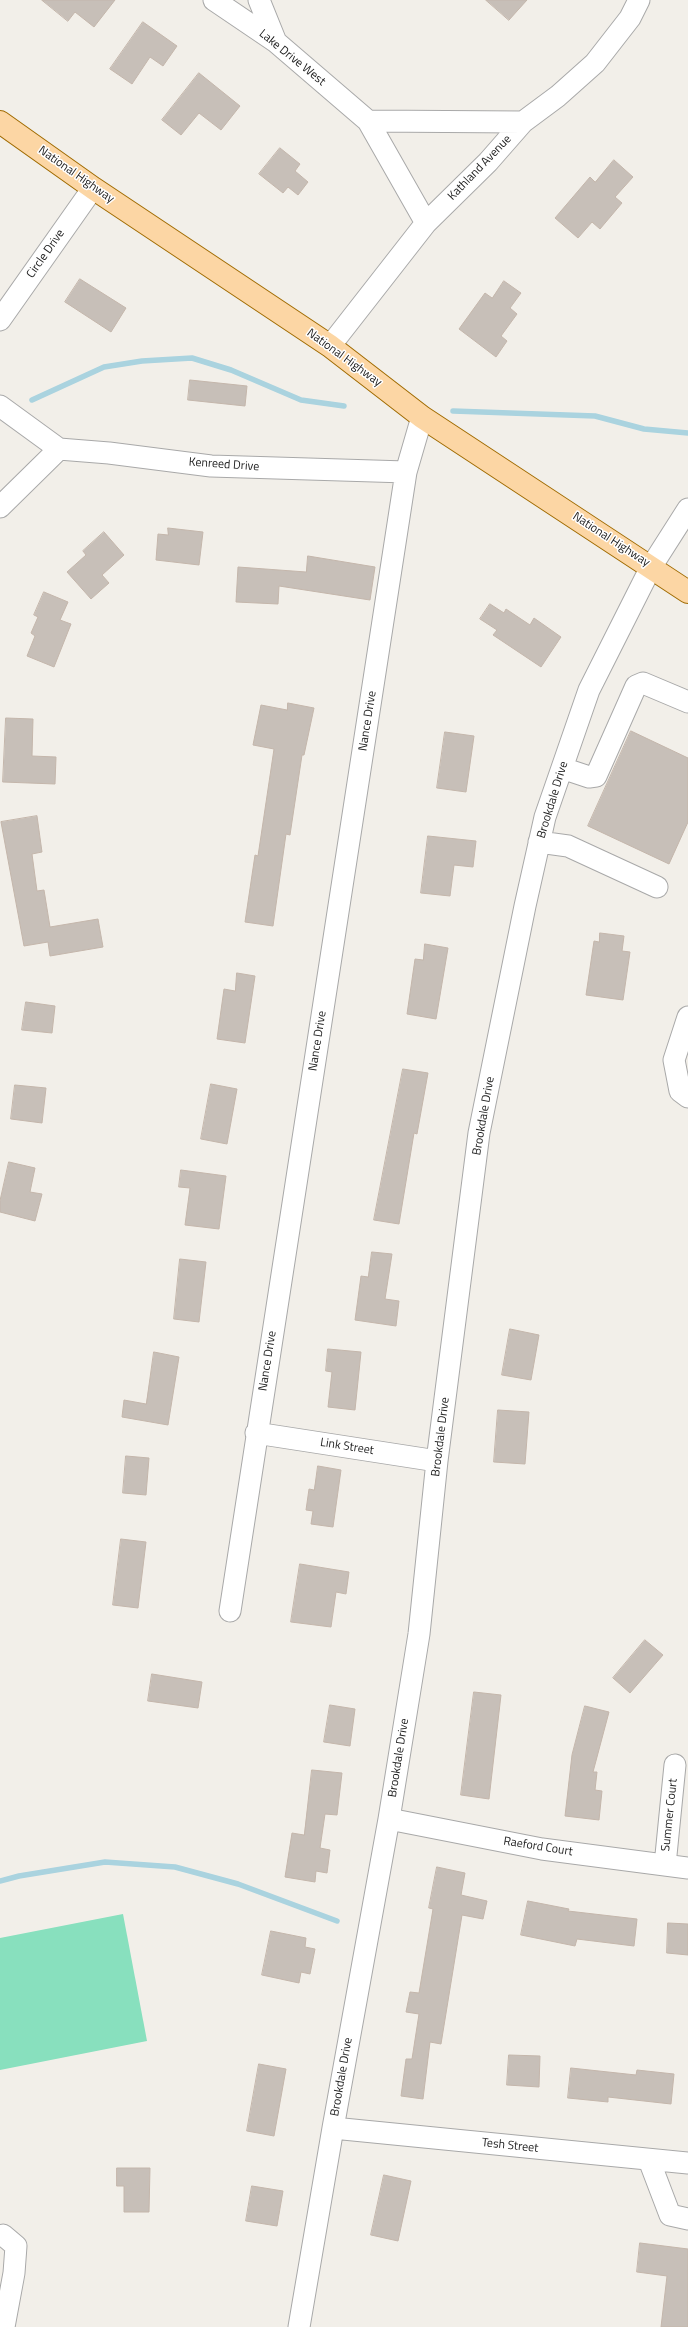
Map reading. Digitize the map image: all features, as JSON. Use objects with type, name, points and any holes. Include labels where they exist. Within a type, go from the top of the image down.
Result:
[{"type":"main road","name":"National Highway","points":[[0,122],[93,188],[330,346],[422,417],[688,592]]},
{"type":"street","name":"Lake Drive West","points":[[214,0],[276,42],[368,121],[426,223]]},
{"type":"street","points":[[259,0],[276,42]]},
{"type":"street","name":"Kathland Avenue","points":[[330,346],[426,223],[488,162],[523,122],[558,96],[595,63],[630,18],[638,0]]},
{"type":"street","points":[[368,121],[523,122]]},
{"type":"street","name":"Circle Drive","points":[[0,320],[93,188]]},
{"type":"street","points":[[0,406],[59,449],[0,506]]},
{"type":"street","points":[[406,472],[422,417]]},
{"type":"street","name":"Kenreed Drive","points":[[59,449],[109,453],[211,466],[406,472]]},
{"type":"street","name":"Nance Drive","points":[[230,1611],[256,1433],[406,472]]},
{"type":"street","name":"Brookdale Drive","points":[[299,2327],[333,2128],[389,1819],[419,1634],[438,1461],[480,1133],[539,842],[545,817],[589,690],[651,567],[688,509]]},
{"type":"street","points":[[562,768],[589,777],[596,776],[636,686],[643,683],[688,702]]},
{"type":"street","points":[[539,842],[568,846],[657,887]]},
{"type":"street","points":[[688,1017],[674,1060],[680,1092],[688,1096]]},
{"type":"street","name":"Link Street","points":[[256,1433],[438,1461]]},
{"type":"street","name":"Summer Court","points":[[665,1865],[675,1765]]},
{"type":"street","name":"Raeford Court","points":[[389,1819],[542,1849],[688,1868]]},
{"type":"street","name":"Tesh Street","points":[[333,2128],[688,2163]]},
{"type":"street","points":[[649,2160],[670,2215],[688,2219]]},
{"type":"street","points":[[0,2236],[3,2235],[16,2246],[14,2273],[4,2327]]},
{"type":"green space","points":[[123,1914],[147,2041],[0,2070],[0,1938]]},
{"type":"building","points":[[42,0],[115,0],[94,27],[75,12],[68,21]]},
{"type":"building","points":[[486,0],[527,0],[509,20]]},
{"type":"building","points":[[143,22],[177,46],[163,66],[150,57],[132,84],[110,69]]},
{"type":"building","points":[[199,73],[240,106],[221,130],[199,113],[181,135],[162,120]]},
{"type":"building","points":[[280,148],[300,164],[295,171],[308,182],[298,195],[288,187],[283,193],[259,174]]},
{"type":"building","points":[[614,160],[633,177],[615,197],[622,203],[600,229],[592,222],[578,238],[555,218],[590,177],[595,182]]},
{"type":"building","points":[[80,279],[126,308],[111,332],[65,302]]},
{"type":"building","points":[[504,281],[521,293],[510,308],[517,314],[501,336],[507,341],[496,357],[459,329],[485,293],[492,298]]},
{"type":"building","points":[[190,380],[247,386],[245,406],[188,400]]},
{"type":"building","points":[[168,528],[203,532],[199,565],[156,560],[158,534],[168,535]]},
{"type":"building","points":[[104,532],[124,555],[102,575],[109,583],[91,599],[67,572],[86,555],[83,551]]},
{"type":"building","points":[[308,556],[375,567],[370,600],[279,586],[278,604],[236,602],[238,567],[306,572]]},
{"type":"building","points":[[44,592],[68,602],[60,620],[71,624],[54,667],[27,656],[35,636],[31,633],[38,617],[34,615]]},
{"type":"building","points":[[490,604],[504,613],[506,609],[530,625],[534,618],[561,637],[541,667],[493,635],[497,630],[480,619]]},
{"type":"building","points":[[288,703],[314,708],[304,755],[302,755],[290,835],[286,834],[273,926],[245,922],[255,855],[258,856],[274,749],[253,745],[261,705],[287,710]]},
{"type":"building","points":[[6,718],[33,719],[32,756],[56,757],[55,784],[3,782]]},
{"type":"building","points":[[631,731],[688,758],[688,822],[669,864],[588,826]]},
{"type":"building","points":[[445,732],[474,736],[466,792],[437,788]]},
{"type":"building","points":[[37,816],[42,852],[32,854],[37,891],[44,890],[50,927],[98,919],[103,947],[50,956],[48,942],[24,946],[1,822]]},
{"type":"building","points":[[428,836],[476,841],[473,867],[454,865],[450,896],[421,893]]},
{"type":"building","points":[[600,933],[624,936],[622,951],[630,952],[623,1000],[586,995],[594,941],[599,942]]},
{"type":"building","points":[[425,944],[448,948],[436,1019],[407,1014],[415,959],[423,960]]},
{"type":"building","points":[[237,973],[255,976],[245,1043],[217,1039],[224,989],[235,991]]},
{"type":"building","points":[[26,1002],[55,1006],[52,1033],[22,1030]]},
{"type":"building","points":[[403,1069],[428,1073],[417,1134],[414,1133],[399,1224],[374,1220]]},
{"type":"building","points":[[211,1084],[237,1089],[227,1144],[201,1139]]},
{"type":"building","points":[[15,1085],[46,1088],[42,1123],[11,1119]]},
{"type":"building","points":[[9,1162],[35,1168],[30,1192],[42,1194],[35,1221],[0,1212],[0,1201]]},
{"type":"building","points":[[181,1170],[226,1176],[219,1229],[185,1225],[190,1188],[179,1187]]},
{"type":"building","points":[[372,1252],[392,1254],[385,1299],[399,1301],[396,1326],[355,1320],[361,1276],[368,1277]]},
{"type":"building","points":[[180,1259],[206,1262],[199,1322],[174,1319]]},
{"type":"building","points":[[510,1329],[539,1335],[531,1380],[502,1375]]},
{"type":"building","points":[[328,1349],[361,1352],[355,1410],[328,1407],[332,1372],[326,1371]]},
{"type":"building","points":[[154,1352],[179,1357],[168,1425],[122,1417],[124,1400],[146,1404]]},
{"type":"building","points":[[498,1410],[529,1412],[525,1464],[494,1462]]},
{"type":"building","points":[[126,1456],[149,1458],[146,1495],[123,1493]]},
{"type":"building","points":[[318,1466],[341,1470],[333,1527],[311,1524],[313,1511],[306,1510],[309,1489],[314,1490]]},
{"type":"building","points":[[121,1539],[146,1542],[138,1608],[113,1605]]},
{"type":"building","points":[[300,1564],[349,1572],[346,1594],[336,1592],[331,1627],[291,1622]]},
{"type":"building","points":[[645,1640],[663,1655],[630,1693],[613,1678]]},
{"type":"building","points":[[152,1674],[202,1682],[198,1708],[148,1701]]},
{"type":"building","points":[[474,1692],[501,1695],[489,1799],[461,1795]]},
{"type":"building","points":[[330,1705],[355,1709],[350,1746],[324,1742]]},
{"type":"building","points":[[585,1706],[609,1712],[593,1772],[597,1772],[595,1790],[602,1791],[599,1820],[565,1816],[572,1755]]},
{"type":"building","points":[[312,1770],[342,1773],[337,1815],[325,1814],[320,1848],[330,1850],[327,1873],[316,1871],[315,1882],[285,1877],[292,1833],[304,1835]]},
{"type":"building","points":[[437,1867],[465,1873],[461,1895],[487,1901],[483,1919],[462,1915],[441,2044],[430,2042],[423,2099],[401,2096],[406,2059],[412,2059],[419,2014],[406,2012],[410,1992],[419,1993],[433,1909],[429,1908]]},
{"type":"building","points":[[528,1901],[569,1909],[568,1911],[637,1919],[634,1946],[577,1939],[575,1946],[521,1935]]},
{"type":"building","points":[[668,1923],[688,1924],[688,1955],[667,1953]]},
{"type":"building","points":[[271,1931],[306,1938],[305,1947],[315,1949],[310,1974],[301,1972],[299,1983],[262,1975]]},
{"type":"building","points":[[509,2055],[540,2056],[539,2087],[507,2085]]},
{"type":"building","points":[[259,2064],[286,2069],[274,2136],[247,2131]]},
{"type":"building","points":[[571,2068],[636,2075],[637,2070],[674,2074],[671,2104],[608,2097],[608,2102],[568,2098]]},
{"type":"building","points":[[117,2168],[150,2168],[149,2212],[124,2212],[124,2186],[117,2186]]},
{"type":"building","points":[[384,2175],[411,2181],[398,2241],[371,2235]]},
{"type":"building","points":[[252,2186],[283,2191],[277,2226],[246,2221]]},
{"type":"building","points":[[640,2243],[688,2249],[688,2327],[661,2327],[667,2276],[637,2272]]},
{"type":"waterway","points":[[32,400],[104,367],[142,361],[192,358],[231,370],[301,400],[344,406]]},
{"type":"waterway","points":[[453,411],[595,416],[644,429],[688,433]]},
{"type":"waterway","points":[[0,1881],[19,1876],[105,1862],[175,1867],[238,1884],[337,1921]]}]
